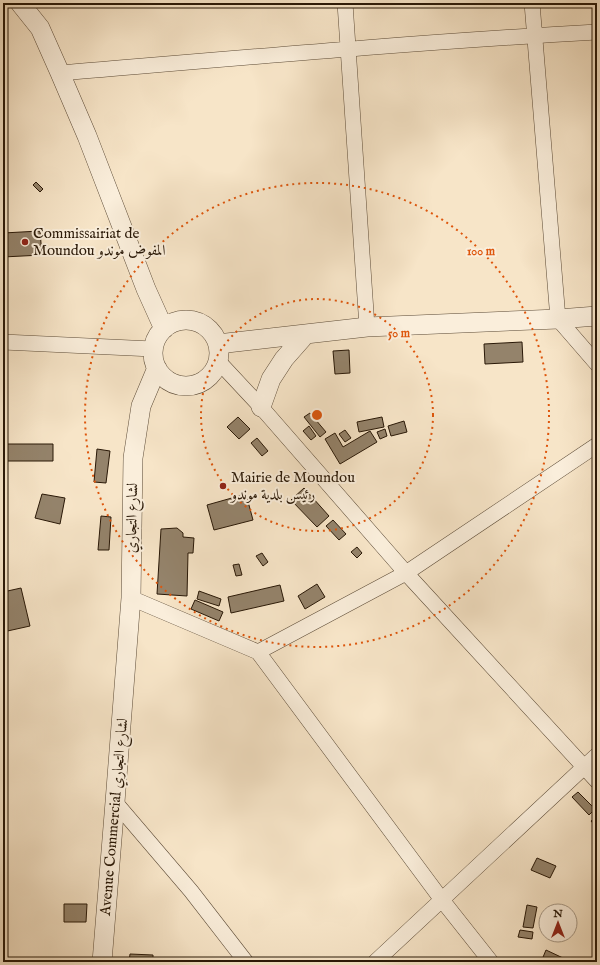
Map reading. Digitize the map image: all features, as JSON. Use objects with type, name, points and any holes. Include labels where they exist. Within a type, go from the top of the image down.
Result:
[{"type":"street","points":[[20,3],[40,28],[60,73],[87,136],[146,289],[164,329]]},
{"type":"street","points":[[345,3],[367,327]]},
{"type":"street","points":[[532,3],[558,319],[597,364]]},
{"type":"street","points":[[60,73],[348,49],[534,35],[597,32]]},
{"type":"street","points":[[218,353],[306,334],[367,327],[597,316]]},
{"type":"street","points":[[184,320],[195,321],[205,326],[214,334],[218,353],[213,374],[203,382],[190,386],[177,385],[165,378],[157,368],[153,349],[157,338],[164,329],[173,323],[184,320]]},
{"type":"street","points":[[261,408],[272,379],[284,359],[306,334]]},
{"type":"street","points":[[3,342],[153,349]]},
{"type":"street","points":[[218,353],[261,408],[406,573],[597,781]]},
{"type":"street","name":"لشارع التجاري","points":[[126,672],[131,598],[133,458],[141,406],[157,368]]},
{"type":"street","points":[[258,652],[406,573],[597,445]]},
{"type":"street","points":[[131,598],[258,652],[442,900],[491,962]]},
{"type":"street","name":"Avenue Commercial لشارع التجاري","points":[[102,962],[126,672]]},
{"type":"street","points":[[375,962],[597,755]]},
{"type":"street","points":[[115,802],[191,891],[246,962]]},
{"type":"building","points":[[36,182],[43,189],[40,192],[33,185]]},
{"type":"building","points":[[40,231],[42,255],[3,257],[3,233]]},
{"type":"building","points":[[522,342],[523,362],[485,364],[484,344]]},
{"type":"building","points":[[349,350],[350,373],[335,374],[333,351]]},
{"type":"building","points":[[310,413],[326,432],[320,437],[304,417]]},
{"type":"building","points":[[238,417],[250,429],[239,439],[227,427]]},
{"type":"building","points":[[382,417],[384,427],[359,432],[357,422]]},
{"type":"building","points":[[404,421],[407,432],[391,436],[388,426]]},
{"type":"building","points":[[309,426],[316,436],[311,440],[303,431]]},
{"type":"building","points":[[385,429],[387,436],[380,439],[377,432]]},
{"type":"building","points":[[345,430],[351,438],[345,442],[339,434]]},
{"type":"building","points":[[370,431],[377,442],[340,464],[325,439],[335,433],[343,447]]},
{"type":"building","points":[[257,438],[268,451],[262,456],[251,443]]},
{"type":"building","points":[[3,444],[53,444],[53,461],[3,461]]},
{"type":"building","points":[[97,449],[110,451],[106,483],[94,482]]},
{"type":"building","points":[[304,488],[329,516],[317,527],[291,500]]},
{"type":"building","points":[[42,494],[65,498],[60,524],[35,518]]},
{"type":"building","points":[[246,494],[253,520],[214,530],[207,505]]},
{"type":"building","points":[[101,516],[111,517],[109,550],[98,550]]},
{"type":"building","points":[[333,520],[346,534],[339,540],[326,526]]},
{"type":"building","points":[[177,528],[183,533],[183,537],[194,538],[193,553],[188,553],[187,596],[157,594],[161,529]]},
{"type":"building","points":[[357,547],[362,553],[357,558],[351,552]]},
{"type":"building","points":[[262,553],[268,562],[263,566],[256,556]]},
{"type":"building","points":[[239,564],[242,575],[236,576],[233,565]]},
{"type":"building","points":[[317,584],[325,597],[305,609],[298,596]]},
{"type":"building","points":[[280,585],[284,601],[231,613],[228,597]]},
{"type":"building","points":[[21,588],[30,626],[3,632],[3,592]]},
{"type":"building","points":[[199,591],[221,599],[219,606],[197,599]]},
{"type":"building","points":[[195,600],[223,612],[219,621],[191,609]]},
{"type":"building","points":[[578,792],[595,809],[589,815],[572,797]]},
{"type":"building","points":[[597,817],[597,828],[591,821]]},
{"type":"building","points":[[537,858],[556,866],[550,878],[531,870]]},
{"type":"building","points":[[64,904],[87,904],[86,922],[64,922]]},
{"type":"building","points":[[527,905],[537,907],[533,928],[523,927]]},
{"type":"building","points":[[520,930],[533,932],[532,939],[518,937]]},
{"type":"building","points":[[546,950],[563,958],[562,962],[541,962]]},
{"type":"building","points":[[130,954],[153,955],[153,962],[129,962]]},
{"type":"place","name":"Commissairiat de Moundou المفوض موندو","points":[[25,242]]},
{"type":"place","name":"Mairie de Moundou رئيس بلدية موندو","points":[[223,486]]}]
